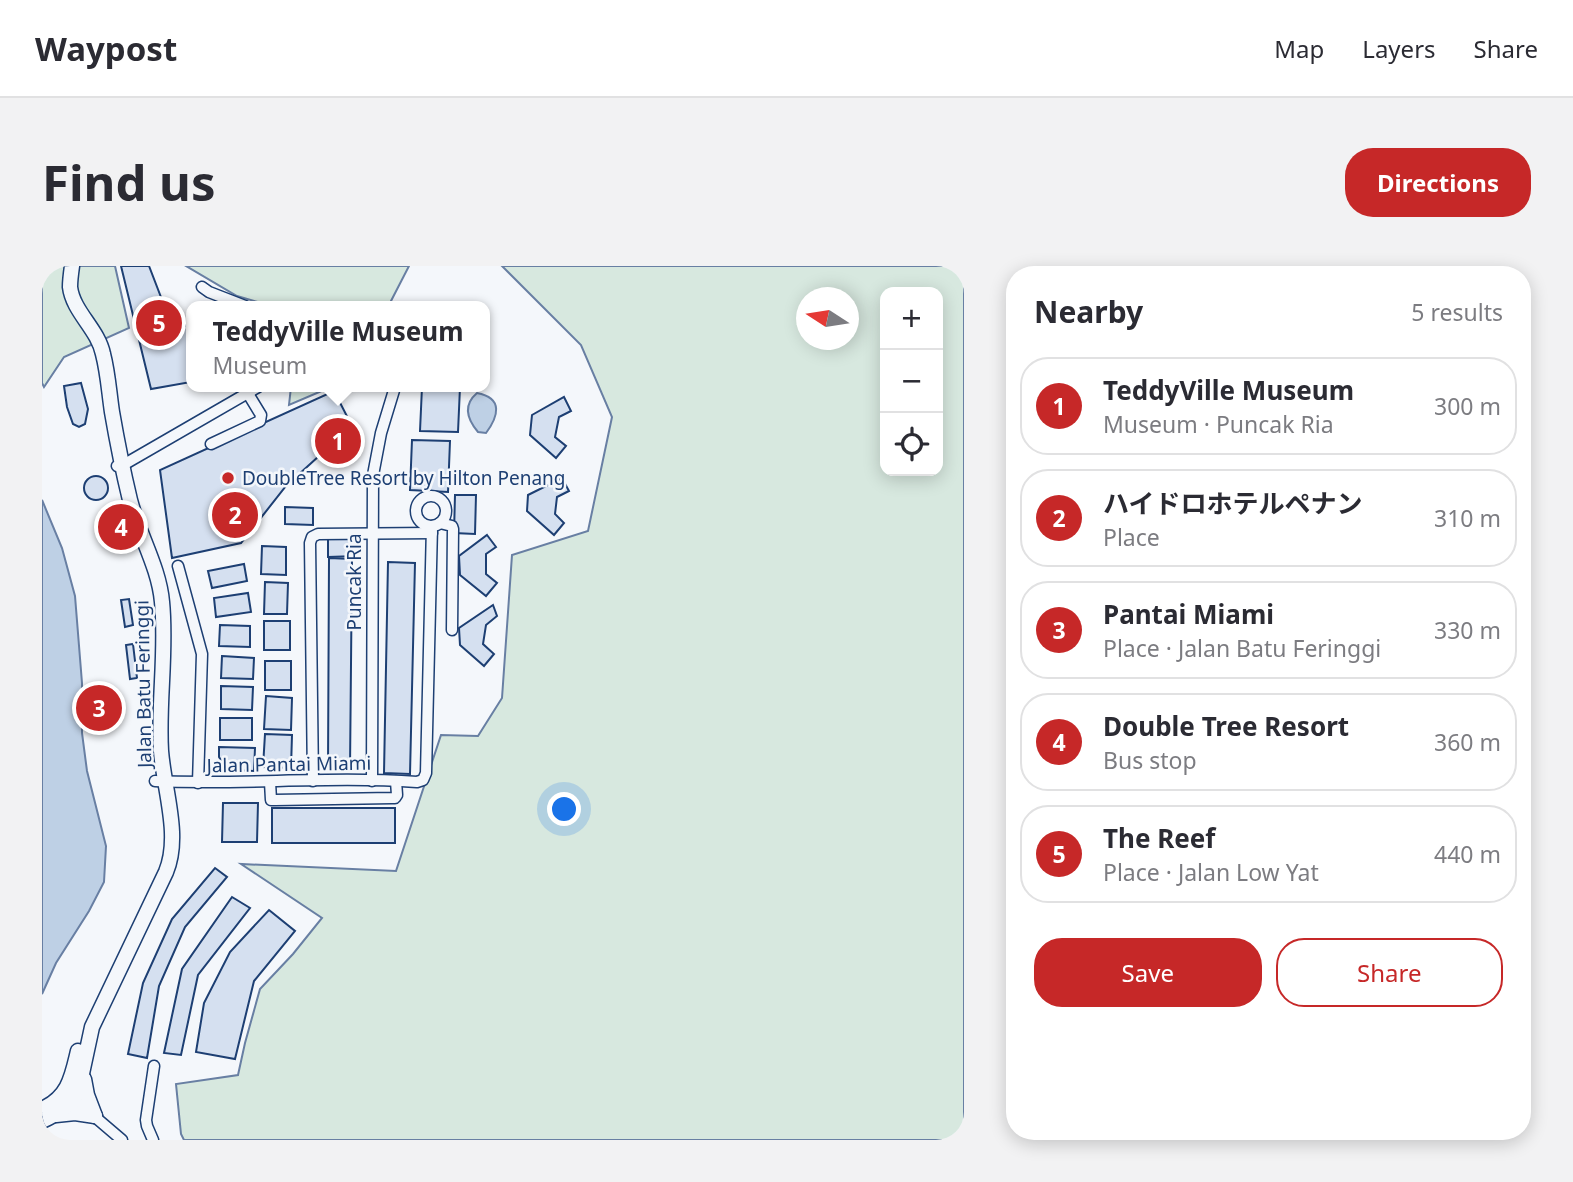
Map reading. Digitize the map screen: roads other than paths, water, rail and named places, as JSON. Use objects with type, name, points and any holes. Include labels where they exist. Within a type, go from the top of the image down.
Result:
[{"type":"main road","name":"Jalan Batu Feringgi","points":[[67,266],[65,289],[72,309],[91,335],[98,354],[106,412],[120,465]]},
{"type":"main road","name":"Jalan Batu Feringgi","points":[[47,1113],[66,1090],[78,1068],[92,1027],[172,854],[172,839],[152,753],[157,612],[155,580],[128,515],[103,351],[73,296],[72,266]]},
{"type":"main road","name":"Jalan Batu Feringgi","points":[[74,1099],[78,1092],[78,1068]]},
{"type":"main road","points":[[47,1113],[95,1116],[78,1068]]},
{"type":"main road","points":[[47,1113],[64,1100],[74,1099]]},
{"type":"street","points":[[202,287],[232,301]]},
{"type":"street","name":"Puncak Ria","points":[[372,780],[373,475],[381,433],[393,392]]},
{"type":"street","points":[[120,465],[247,393],[261,415],[260,421],[211,444]]},
{"type":"street","points":[[313,781],[312,537],[318,534],[372,533],[452,526],[452,630]]},
{"type":"street","name":"Jalan Pantai Miami","points":[[160,782],[423,780],[426,773],[435,528]]},
{"type":"street","points":[[155,580],[179,569],[202,654],[198,783]]},
{"type":"street","points":[[270,782],[270,797],[275,800],[396,798],[396,781]]},
{"type":"street","points":[[153,1140],[146,1120],[154,1066]]},
{"type":"street","points":[[74,1099],[122,1140]]},
{"type":"water","points":[[477,393],[486,395],[495,404],[496,415],[486,433],[478,432],[469,417],[468,407]]},
{"type":"water","points":[[42,500],[62,548],[75,596],[82,683],[82,733],[87,771],[106,846],[104,882],[56,963],[42,994]]},
{"type":"place","name":"The Reef","points":[[159,323]]},
{"type":"place","name":"TeddyVille Museum","points":[[338,441]]},
{"type":"place","name":"DoubleTree Resort by Hilton Penang","points":[[228,478]]},
{"type":"place","name":"ハイドロホテルペナン","points":[[235,515]]},
{"type":"place","name":"Double Tree Resort","points":[[121,527]]},
{"type":"place","name":"Pantai Miami","points":[[99,708]]}]
